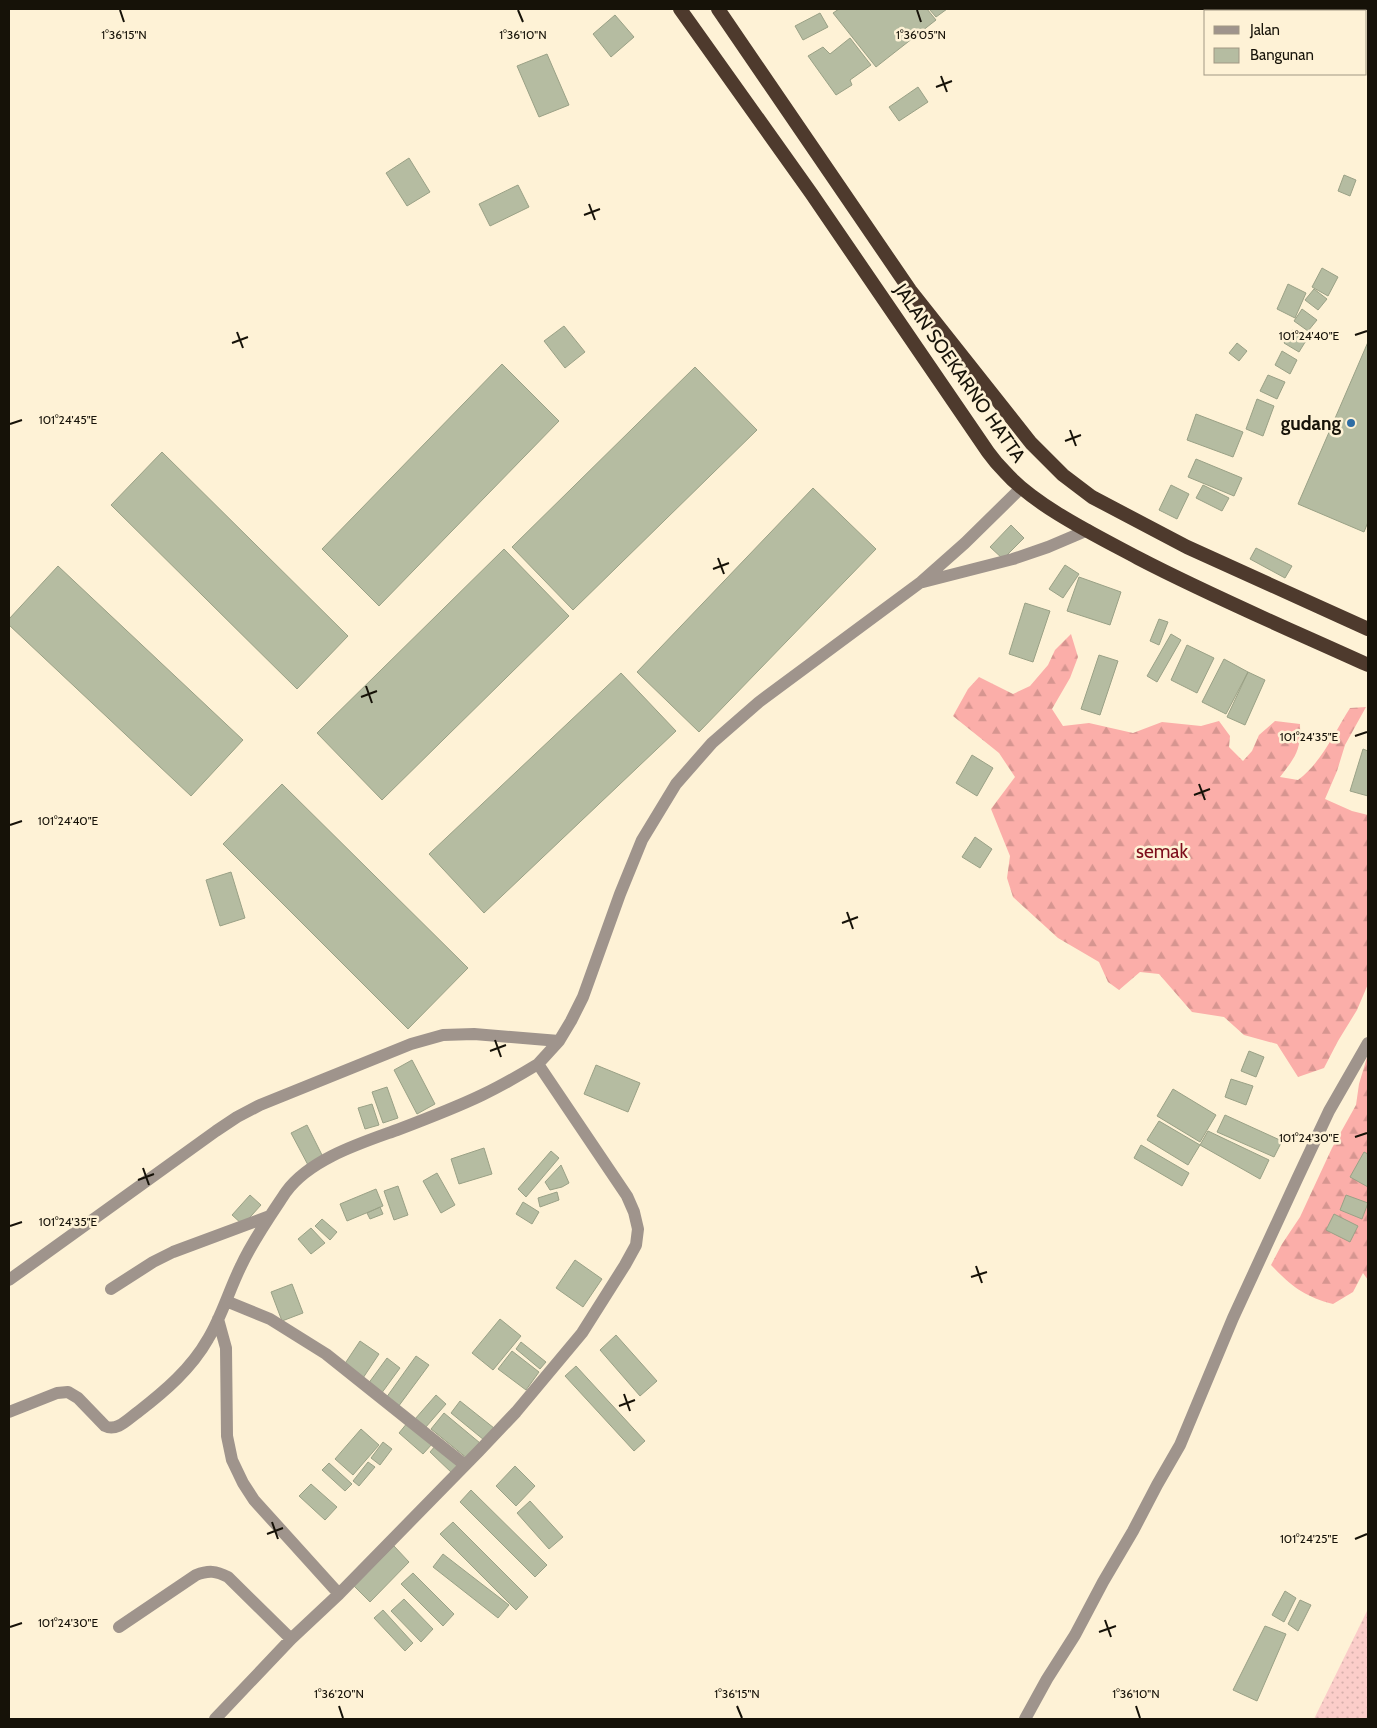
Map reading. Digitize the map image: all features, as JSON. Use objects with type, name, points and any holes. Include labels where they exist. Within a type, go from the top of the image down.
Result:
[{"type":"highway","name":"JALAN SOEKARNO HATTA","points":[[680,9],[811,192],[988,452],[1005,473],[1022,488],[1053,510],[1190,585],[1368,665]]},
{"type":"highway","name":"JALAN SOEKARNO HATTA","points":[[718,9],[910,290],[1032,443],[1063,475],[1092,497],[1187,547],[1368,629]]},
{"type":"street","points":[[9,1412],[57,1393],[68,1392],[78,1398],[105,1426],[109,1428],[122,1424],[174,1383],[208,1339],[240,1267],[288,1189],[305,1173],[351,1147],[482,1095],[538,1064],[559,1041],[583,997],[620,894],[642,840],[676,784],[712,743],[759,702],[921,582],[1022,488]]},
{"type":"street","points":[[921,582],[1013,558],[1048,547],[1088,530]]},
{"type":"street","points":[[9,1280],[216,1131],[260,1105],[411,1044],[444,1035],[474,1034],[559,1041]]},
{"type":"street","points":[[1025,1719],[1075,1635],[1180,1445],[1233,1318],[1298,1177],[1329,1111],[1368,1043]]},
{"type":"street","points":[[215,1719],[516,1412],[582,1333],[626,1265],[636,1244],[638,1229],[628,1196],[538,1064]]},
{"type":"street","points":[[111,1289],[173,1252],[270,1216]]},
{"type":"street","points":[[226,1301],[270,1319],[326,1354],[465,1465]]},
{"type":"street","points":[[218,1319],[226,1348],[227,1436],[232,1460],[254,1500],[339,1594]]},
{"type":"street","points":[[119,1627],[196,1575],[206,1571],[215,1571],[228,1577],[292,1639]]},
{"type":"shaded area","points":[[1368,1609],[1368,1719],[1314,1719]]},
{"type":"green space","name":"semak","points":[[1071,634],[1078,657],[1070,678],[1052,709],[1063,726],[1089,723],[1133,733],[1162,722],[1201,726],[1219,721],[1230,736],[1229,747],[1243,761],[1252,751],[1259,735],[1275,721],[1300,724],[1300,741],[1296,753],[1280,777],[1298,780],[1321,756],[1350,708],[1366,707],[1345,745],[1337,771],[1325,799],[1352,811],[1368,815],[1368,984],[1357,1010],[1324,1068],[1298,1077],[1277,1044],[1244,1035],[1224,1017],[1192,1012],[1159,974],[1140,972],[1119,990],[1108,982],[1099,962],[1058,938],[1013,897],[1007,878],[1010,856],[991,809],[1015,777],[999,753],[953,716],[968,689],[979,677],[1013,694],[1030,686],[1048,665],[1055,650]]},
{"type":"green space","points":[[1368,1054],[1368,1280],[1363,1273],[1353,1292],[1333,1304],[1314,1298],[1299,1290],[1271,1265],[1300,1217],[1332,1148],[1356,1105],[1359,1084]]},
{"type":"building","points":[[839,9],[927,9],[936,20],[876,67],[833,13]]},
{"type":"building","points":[[929,9],[947,9],[936,17]]},
{"type":"building","points":[[820,13],[828,27],[803,40],[795,26]]},
{"type":"building","points":[[615,15],[634,37],[611,57],[593,34]]},
{"type":"building","points":[[850,38],[871,65],[850,80],[852,85],[836,95],[808,56],[823,47],[830,54]]},
{"type":"building","points":[[547,54],[569,105],[539,117],[517,66]]},
{"type":"building","points":[[918,87],[928,102],[899,121],[889,107]]},
{"type":"building","points":[[409,158],[430,192],[407,206],[386,173]]},
{"type":"building","points":[[1344,175],[1356,180],[1350,196],[1338,191]]},
{"type":"building","points":[[518,185],[529,207],[490,226],[479,204]]},
{"type":"building","points":[[1322,268],[1338,277],[1328,296],[1312,287]]},
{"type":"building","points":[[1288,284],[1306,293],[1295,318],[1277,309]]},
{"type":"building","points":[[1314,289],[1327,299],[1318,310],[1305,300]]},
{"type":"building","points":[[1302,309],[1317,320],[1308,331],[1294,321]]},
{"type":"building","points":[[564,326],[585,352],[565,368],[544,341]]},
{"type":"building","points":[[1292,330],[1307,339],[1299,352],[1284,343]]},
{"type":"building","name":"gudang","points":[[1368,342],[1368,522],[1364,532],[1298,504]]},
{"type":"building","points":[[1237,343],[1247,351],[1239,361],[1229,353]]},
{"type":"building","points":[[1282,351],[1297,360],[1290,374],[1275,365]]},
{"type":"building","points":[[502,364],[559,421],[379,606],[322,549]]},
{"type":"building","points":[[695,367],[757,430],[573,610],[512,547]]},
{"type":"building","points":[[1268,375],[1285,382],[1277,399],[1260,391]]},
{"type":"building","points":[[1257,399],[1274,406],[1263,436],[1246,429]]},
{"type":"building","points":[[1196,414],[1243,432],[1233,457],[1187,440]]},
{"type":"building","points":[[162,452],[348,636],[297,689],[111,505]]},
{"type":"building","points":[[1196,459],[1242,478],[1234,496],[1188,477]]},
{"type":"building","points":[[1171,485],[1189,494],[1177,519],[1159,510]]},
{"type":"building","points":[[1203,485],[1229,498],[1222,511],[1196,498]]},
{"type":"building","points":[[813,488],[876,549],[699,732],[637,672]]},
{"type":"building","points":[[1011,525],[1024,538],[1003,559],[990,547]]},
{"type":"building","points":[[1256,548],[1292,566],[1285,578],[1250,559]]},
{"type":"building","points":[[504,549],[569,616],[382,800],[317,733]]},
{"type":"building","points":[[1065,565],[1079,574],[1063,598],[1049,589]]},
{"type":"building","points":[[58,566],[243,740],[191,796],[9,625],[9,619]]},
{"type":"building","points":[[1079,577],[1121,592],[1110,625],[1067,611]]},
{"type":"building","points":[[1025,603],[1050,611],[1033,662],[1009,654]]},
{"type":"building","points":[[1159,619],[1168,622],[1159,645],[1150,641]]},
{"type":"building","points":[[1171,634],[1181,640],[1157,682],[1147,676]]},
{"type":"building","points":[[1187,645],[1214,658],[1197,693],[1171,680]]},
{"type":"building","points":[[1099,655],[1118,661],[1100,715],[1081,709]]},
{"type":"building","points":[[1224,659],[1248,672],[1226,714],[1202,702]]},
{"type":"building","points":[[1248,672],[1265,680],[1245,725],[1227,717]]},
{"type":"building","points":[[621,673],[676,731],[484,913],[429,854]]},
{"type":"building","points":[[1363,749],[1368,751],[1368,796],[1350,791]]},
{"type":"building","points":[[972,755],[993,768],[977,796],[956,783]]},
{"type":"building","points":[[282,784],[468,968],[408,1029],[223,844]]},
{"type":"building","points":[[975,837],[992,849],[980,868],[962,857]]},
{"type":"building","points":[[231,872],[245,918],[220,926],[206,880]]},
{"type":"building","points":[[1249,1051],[1264,1057],[1256,1077],[1241,1071]]},
{"type":"building","points":[[412,1060],[435,1104],[417,1114],[394,1070]]},
{"type":"building","points":[[596,1065],[640,1083],[628,1112],[584,1094]]},
{"type":"building","points":[[1231,1079],[1253,1086],[1246,1105],[1225,1097]]},
{"type":"building","points":[[387,1087],[398,1118],[383,1123],[372,1092]]},
{"type":"building","points":[[1173,1089],[1216,1115],[1200,1142],[1157,1116]]},
{"type":"building","points":[[372,1104],[379,1125],[365,1129],[358,1108]]},
{"type":"building","points":[[1225,1115],[1282,1141],[1274,1157],[1217,1132]]},
{"type":"building","points":[[1159,1121],[1200,1145],[1188,1165],[1147,1140]]},
{"type":"building","points":[[307,1125],[323,1157],[308,1165],[291,1133]]},
{"type":"building","points":[[1208,1131],[1269,1160],[1260,1179],[1200,1145]]},
{"type":"building","points":[[1141,1145],[1189,1173],[1182,1186],[1134,1158]]},
{"type":"building","points":[[484,1148],[492,1174],[459,1184],[451,1159]]},
{"type":"building","points":[[551,1151],[559,1158],[526,1197],[518,1189]]},
{"type":"building","points":[[1364,1152],[1368,1154],[1368,1187],[1350,1177]]},
{"type":"building","points":[[561,1165],[569,1183],[550,1190],[545,1182]]},
{"type":"building","points":[[437,1173],[455,1205],[441,1213],[423,1181]]},
{"type":"building","points":[[398,1186],[408,1215],[394,1220],[384,1191]]},
{"type":"building","points":[[376,1189],[383,1206],[347,1221],[340,1204]]},
{"type":"building","points":[[557,1192],[559,1200],[540,1207],[538,1198]]},
{"type":"building","points":[[250,1195],[261,1205],[243,1225],[232,1215]]},
{"type":"building","points":[[1346,1195],[1368,1203],[1362,1219],[1340,1210]]},
{"type":"building","points":[[523,1202],[539,1212],[532,1224],[516,1214]]},
{"type":"building","points":[[380,1207],[383,1214],[370,1219],[367,1213]]},
{"type":"building","points":[[1334,1214],[1358,1226],[1350,1242],[1326,1230]]},
{"type":"building","points":[[322,1219],[337,1232],[330,1240],[315,1226]]},
{"type":"building","points":[[311,1228],[325,1243],[311,1254],[298,1239]]},
{"type":"building","points":[[575,1260],[602,1279],[583,1307],[556,1288]]},
{"type":"building","points":[[292,1284],[303,1313],[282,1321],[271,1292]]},
{"type":"building","points":[[500,1319],[521,1336],[493,1370],[472,1353]]},
{"type":"building","points":[[616,1335],[657,1381],[640,1396],[600,1350]]},
{"type":"building","points":[[360,1341],[379,1354],[363,1378],[344,1365]]},
{"type":"building","points":[[521,1342],[546,1362],[540,1369],[516,1349]]},
{"type":"building","points":[[512,1351],[539,1372],[526,1390],[498,1369]]},
{"type":"building","points":[[416,1356],[429,1365],[398,1407],[386,1398]]},
{"type":"building","points":[[387,1358],[400,1368],[381,1394],[368,1384]]},
{"type":"building","points":[[576,1366],[645,1441],[634,1451],[565,1376]]},
{"type":"building","points":[[436,1395],[446,1404],[425,1428],[415,1419]]},
{"type":"building","points":[[460,1401],[494,1428],[484,1440],[451,1413]]},
{"type":"building","points":[[444,1413],[480,1443],[468,1459],[431,1429]]},
{"type":"building","points":[[408,1422],[433,1443],[423,1454],[399,1433]]},
{"type":"building","points":[[361,1429],[379,1445],[353,1475],[335,1459]]},
{"type":"building","points":[[383,1442],[392,1449],[380,1465],[371,1458]]},
{"type":"building","points":[[436,1445],[459,1468],[453,1474],[430,1452]]},
{"type":"building","points":[[368,1462],[375,1467],[359,1486],[353,1481]]},
{"type":"building","points":[[329,1463],[352,1484],[345,1491],[322,1470]]},
{"type":"building","points":[[515,1466],[535,1486],[516,1506],[496,1486]]},
{"type":"building","points":[[311,1484],[337,1507],[325,1520],[299,1496]]},
{"type":"building","points":[[471,1490],[547,1565],[535,1577],[460,1502]]},
{"type":"building","points":[[530,1501],[563,1537],[549,1549],[517,1513]]},
{"type":"building","points":[[453,1522],[528,1597],[516,1610],[440,1534]]},
{"type":"building","points":[[394,1546],[409,1562],[370,1602],[354,1586]]},
{"type":"building","points":[[443,1554],[509,1605],[498,1618],[433,1567]]},
{"type":"building","points":[[413,1573],[454,1614],[443,1626],[401,1584]]},
{"type":"building","points":[[1285,1591],[1296,1598],[1284,1622],[1272,1615]]},
{"type":"building","points":[[404,1599],[433,1629],[421,1642],[391,1611]]},
{"type":"building","points":[[1300,1600],[1311,1605],[1298,1631],[1288,1624]]},
{"type":"building","points":[[383,1610],[413,1643],[405,1651],[374,1618]]},
{"type":"building","points":[[1265,1626],[1286,1634],[1257,1701],[1233,1690]]},
{"type":"place","name":"gudang","points":[[1351,423]]}]
